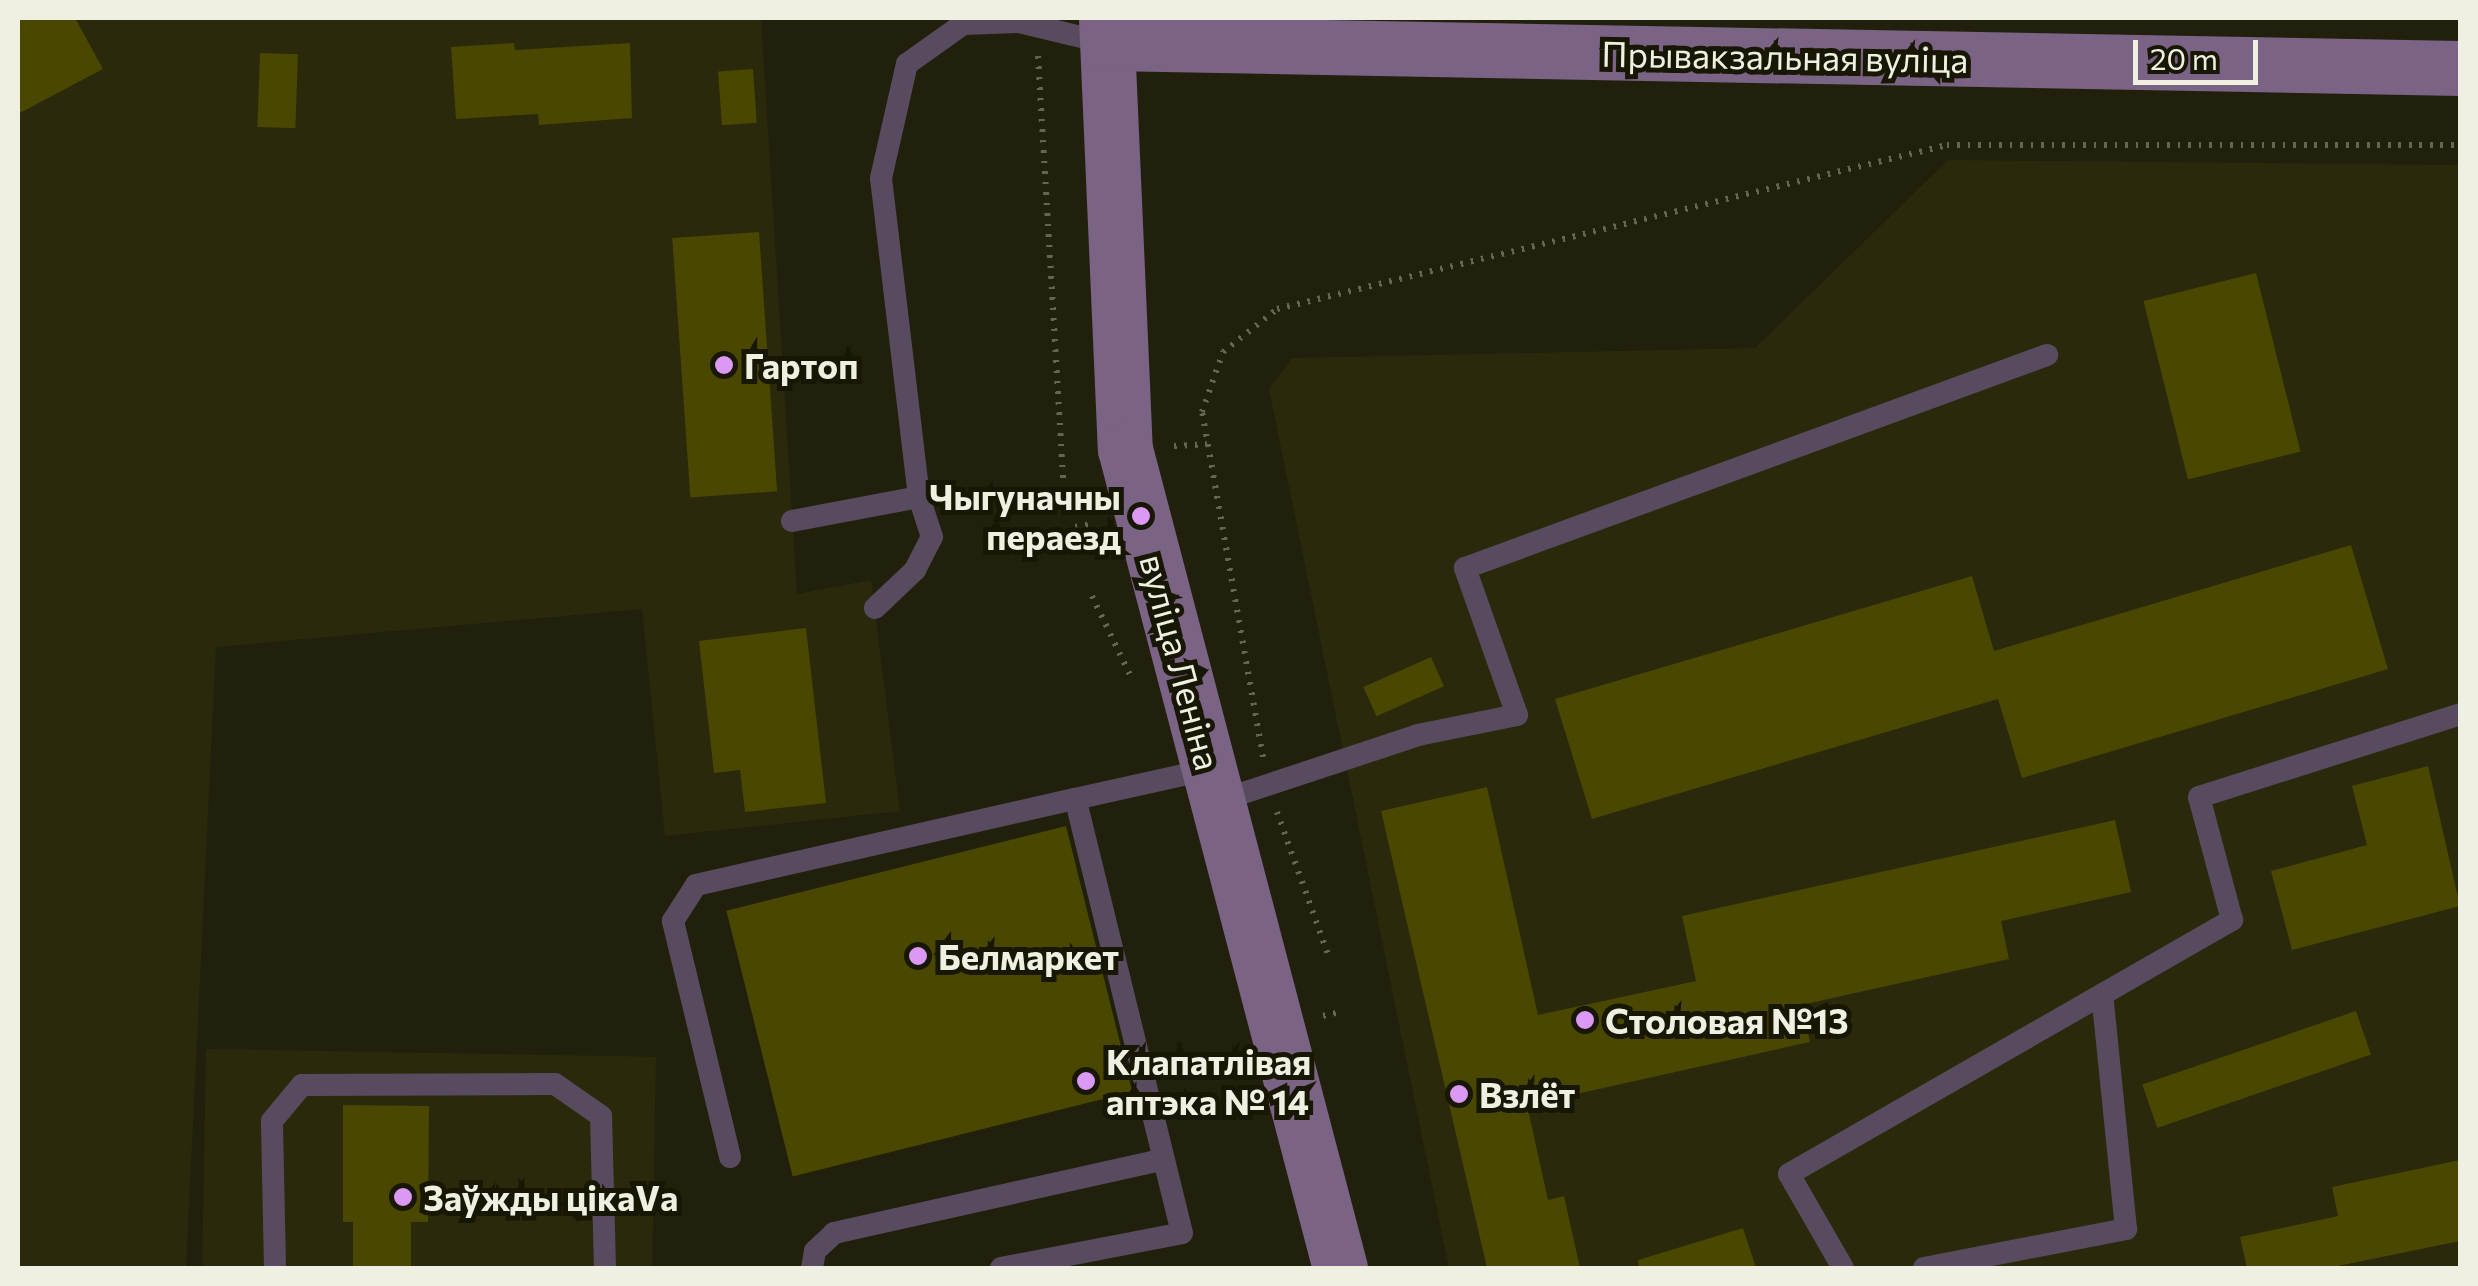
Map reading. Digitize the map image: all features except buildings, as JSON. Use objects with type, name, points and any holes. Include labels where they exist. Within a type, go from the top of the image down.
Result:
[{"type":"main road","name":"Прывакзальная вуліца","points":[[1107,30],[2460,68]]},
{"type":"main road","name":"вуліца Леніна","points":[[1107,30],[1125,450],[1232,785],[1340,1268]]},
{"type":"lane","points":[[875,608],[915,570],[932,537],[919,498],[881,178],[907,64],[963,24],[1107,30]]},
{"type":"lane","points":[[730,1156],[673,922],[696,886],[1075,799],[1232,785],[1418,735],[1516,715],[1465,568],[2046,356]]},
{"type":"lane","points":[[792,521],[919,498]]},
{"type":"lane","points":[[1843,1268],[1789,1174],[2232,920],[2199,797],[2460,714]]},
{"type":"lane","points":[[1002,1268],[1182,1234],[1075,799]]},
{"type":"lane","points":[[1924,1268],[2126,1229],[2102,994]]},
{"type":"lane","points":[[274,1268],[272,1121],[302,1085],[536,1084],[555,1084],[600,1116],[605,1268]]},
{"type":"lane","points":[[812,1268],[815,1250],[834,1233],[1161,1160]]},
{"type":"path","points":[[1036,26],[1063,483]]},
{"type":"path","points":[[1328,957],[1232,785],[1202,412],[1224,352],[1277,308],[1948,145],[2460,145]]},
{"type":"shaded area","points":[[18,18],[761,18],[797,594],[871,580],[900,811],[665,836],[642,609],[216,647],[186,1268],[18,1268]]},
{"type":"shaded area","points":[[1948,160],[2460,165],[2460,1268],[1449,1268],[1269,389],[1292,358],[1755,348]]},
{"type":"shaded area","points":[[206,1049],[656,1057],[652,1268],[202,1268]]},
{"type":"place","name":"Гартоп","points":[[724,365]]},
{"type":"place","name":"Чыгуначны пераезд","points":[[1141,516]]},
{"type":"place","name":"Белмаркет","points":[[918,956]]},
{"type":"place","name":"Столовая №13","points":[[1585,1020]]},
{"type":"place","name":"Клапатлівая аптэка № 14","points":[[1086,1081]]},
{"type":"place","name":"Взлёт","points":[[1459,1094]]},
{"type":"place","name":"Заўжды цікаVа","points":[[403,1197]]}]
